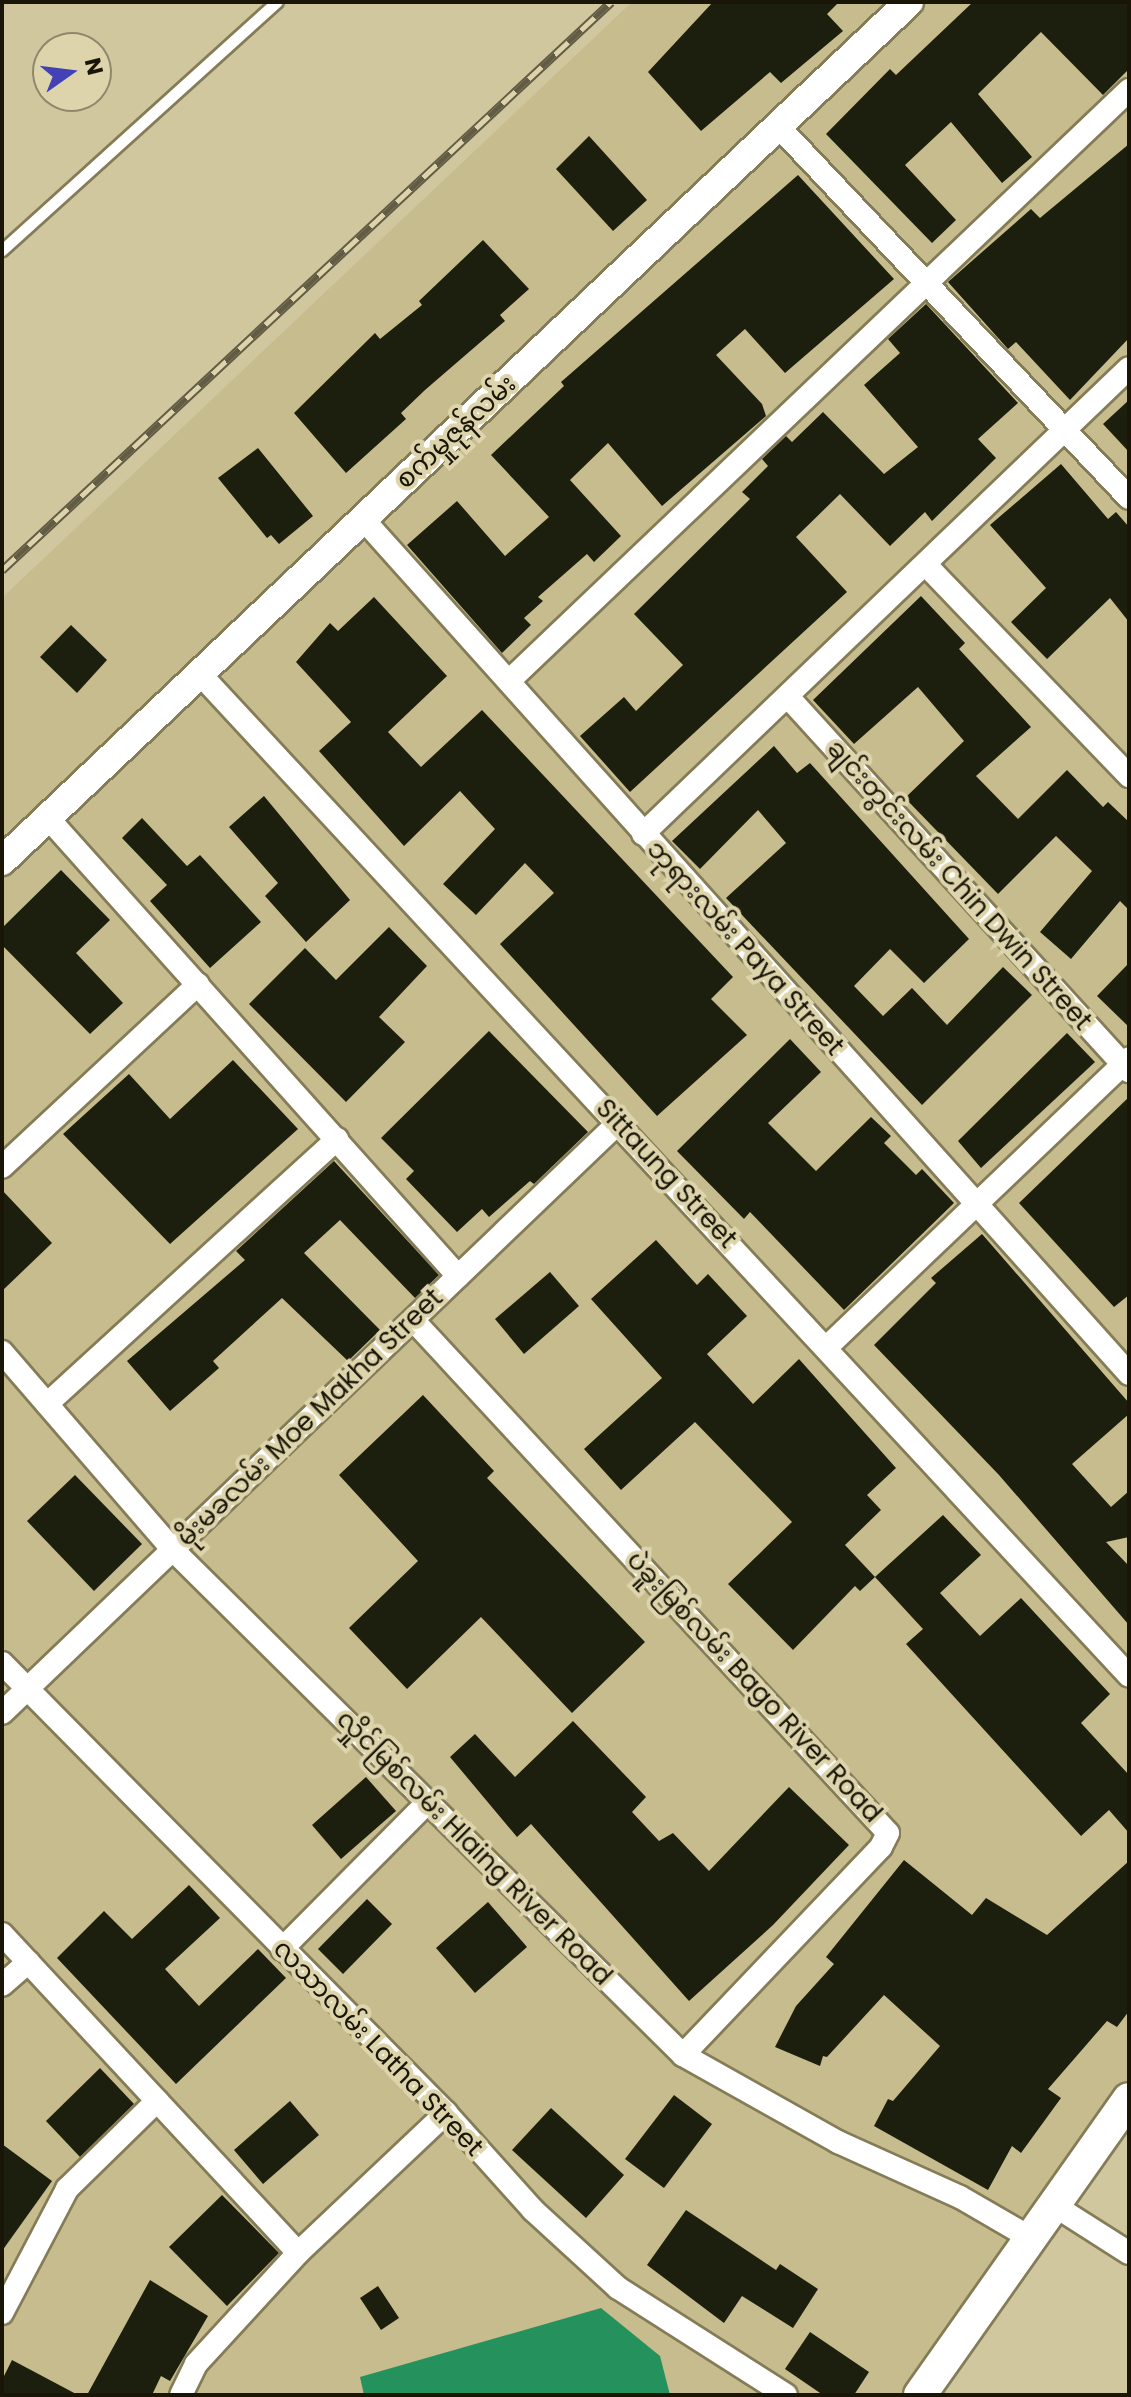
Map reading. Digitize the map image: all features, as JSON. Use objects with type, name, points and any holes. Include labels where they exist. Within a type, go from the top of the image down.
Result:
[{"type":"main road","points":[[920,2395],[1129,2099]]},
{"type":"street","name":"စက်မှုဇုန်လမ်း","points":[[2,861],[909,2]]},
{"type":"street","points":[[509,681],[923,280],[1129,90]]},
{"type":"street","points":[[778,126],[1129,498]]},
{"type":"street","points":[[643,834],[789,698],[1129,368]]},
{"type":"street","name":"ဘုရားလမ်း Paya Street","points":[[363,519],[975,1206],[1129,1374]]},
{"type":"street","points":[[926,565],[1129,776]]},
{"type":"street","name":"Sittaung Street","points":[[200,674],[1129,1676]]},
{"type":"street","name":"ချင်းတွင်းလမ်း Chin Dwin Street","points":[[789,698],[1127,1064]]},
{"type":"street","points":[[48,818],[458,1276]]},
{"type":"street","points":[[2,1167],[198,984]]},
{"type":"street","points":[[827,1347],[1127,1064]]},
{"type":"street","name":"မိုးမခလမ်း Moe Makha Street","points":[[2,1713],[618,1123]]},
{"type":"street","points":[[47,1404],[337,1139]]},
{"type":"street","name":"ပဲခူးမြစ်လမ်း Bago River Road","points":[[413,1320],[888,1833],[881,1847],[683,2055]]},
{"type":"street","name":"လှိုင်မြစ်လမ်း Hlaing River Road","points":[[2,1352],[173,1550],[683,2055],[838,2142],[960,2197],[1029,2237]]},
{"type":"street","name":"လသာလမ်း Latha Street","points":[[2,1663],[446,2113],[533,2210],[618,2288],[786,2395]]},
{"type":"street","points":[[282,1949],[427,1803]]},
{"type":"street","points":[[2,1934],[298,2253]]},
{"type":"street","points":[[2,1985],[28,1962]]},
{"type":"street","points":[[2,2313],[67,2189],[157,2101]]},
{"type":"street","points":[[181,2395],[196,2364],[298,2253],[446,2113]]},
{"type":"street","points":[[1052,2204],[1129,2253]]},
{"type":"lane","points":[[2,250],[276,2]]},
{"type":"shaded area","points":[[632,2],[1129,2],[1129,2099],[920,2395],[2,2395],[2,598]]},
{"type":"shaded area","points":[[601,2308],[660,2356],[670,2395],[364,2395],[360,2377]]},
{"type":"building","points":[[713,2],[839,2],[827,14],[843,31],[781,83],[770,72],[701,131],[648,72]]},
{"type":"building","points":[[973,2],[1129,2],[1129,69],[1103,95],[1041,32],[978,94],[1032,157],[1002,183],[951,122],[905,165],[956,220],[932,243],[826,134],[890,69],[896,75]]},
{"type":"building","points":[[589,136],[647,200],[613,231],[556,169]]},
{"type":"building","points":[[1129,144],[1129,338],[1070,400],[1016,342],[1008,349],[948,282],[1031,209],[1040,218]]},
{"type":"building","points":[[798,175],[894,279],[785,373],[745,329],[716,355],[762,404],[766,416],[662,506],[608,443],[570,480],[621,536],[594,562],[587,554],[538,597],[543,601],[524,618],[531,625],[502,653],[407,545],[457,501],[505,556],[549,517],[491,455],[564,386],[561,382]]},
{"type":"building","points":[[483,240],[529,289],[500,315],[505,321],[425,390],[401,413],[406,419],[346,473],[294,413],[375,333],[380,339],[422,305],[419,301]]},
{"type":"building","points":[[926,304],[1018,403],[978,439],[996,458],[932,521],[925,512],[890,546],[840,494],[796,537],[847,592],[630,792],[580,736],[624,697],[636,711],[683,665],[634,614],[750,499],[742,492],[768,466],[762,459],[786,436],[792,442],[823,412],[884,474],[918,447],[864,385],[900,353],[888,339]]},
{"type":"building","points":[[1129,400],[1129,452],[1103,424]]},
{"type":"building","points":[[258,448],[313,516],[279,544],[271,535],[267,538],[218,478]]},
{"type":"building","points":[[1061,464],[1108,519],[1116,512],[1129,527],[1129,622],[1110,598],[1047,659],[1011,622],[1046,588],[990,525]]},
{"type":"building","points":[[921,596],[965,643],[959,649],[1031,727],[976,776],[1018,819],[1067,770],[1103,807],[1108,802],[1129,822],[1129,910],[1120,901],[1071,959],[1040,932],[1092,871],[1056,836],[998,894],[905,798],[964,741],[918,687],[854,744],[813,700]]},
{"type":"building","points":[[374,597],[447,676],[388,732],[421,767],[482,710],[733,977],[711,999],[747,1035],[657,1116],[500,944],[554,893],[525,863],[476,915],[443,884],[495,829],[460,791],[404,846],[319,751],[351,722],[296,662],[330,623],[338,631]]},
{"type":"building","points":[[71,625],[107,660],[77,693],[40,657]]},
{"type":"building","points":[[774,746],[797,773],[810,763],[969,939],[924,983],[890,949],[854,986],[883,1016],[912,988],[947,1025],[1003,967],[1032,995],[922,1105],[726,898],[786,843],[758,810],[700,869],[672,841]]},
{"type":"building","points":[[264,796],[350,900],[306,942],[265,896],[278,883],[229,827]]},
{"type":"building","points":[[142,818],[187,866],[200,855],[261,922],[210,968],[150,901],[167,885],[122,838]]},
{"type":"building","points":[[61,870],[110,920],[76,953],[123,1003],[90,1034],[2,945],[2,928]]},
{"type":"building","points":[[389,927],[427,966],[379,1017],[405,1042],[346,1102],[249,1004],[305,948],[336,980]]},
{"type":"building","points":[[1129,963],[1129,1027],[1097,996]]},
{"type":"building","points":[[489,1031],[588,1132],[534,1184],[530,1181],[489,1217],[482,1209],[457,1232],[406,1179],[414,1171],[381,1138]]},
{"type":"building","points":[[1067,1033],[1095,1062],[981,1168],[958,1141]]},
{"type":"building","points":[[790,1039],[821,1072],[768,1123],[816,1171],[871,1117],[891,1136],[884,1143],[916,1175],[922,1169],[954,1203],[844,1310],[750,1212],[744,1219],[677,1151]]},
{"type":"building","points":[[233,1060],[298,1129],[170,1244],[63,1134],[129,1074],[170,1119]]},
{"type":"building","points":[[1129,1097],[1129,1295],[1114,1307],[1019,1203]]},
{"type":"building","points":[[334,1161],[439,1275],[415,1298],[340,1220],[304,1253],[380,1330],[348,1361],[282,1298],[213,1361],[219,1368],[170,1411],[127,1361],[245,1260],[236,1251]]},
{"type":"building","points":[[2,1190],[52,1243],[2,1291]]},
{"type":"building","points":[[982,1234],[1129,1403],[1129,1414],[1072,1464],[1111,1507],[1129,1491],[1129,1537],[1106,1542],[1129,1566],[1129,1625],[999,1475],[874,1345],[936,1283],[931,1278]]},
{"type":"building","points":[[656,1240],[697,1285],[708,1274],[747,1316],[707,1354],[753,1404],[799,1359],[896,1468],[867,1495],[881,1510],[845,1545],[875,1577],[860,1591],[855,1586],[793,1650],[728,1584],[792,1522],[695,1422],[621,1490],[584,1449],[662,1378],[591,1299]]},
{"type":"building","points":[[550,1272],[579,1306],[524,1354],[495,1319]]},
{"type":"building","points":[[423,1395],[494,1471],[487,1478],[645,1642],[572,1713],[481,1617],[407,1689],[349,1628],[418,1561],[339,1475]]},
{"type":"building","points":[[75,1475],[142,1544],[94,1591],[27,1521]]},
{"type":"building","points":[[943,1515],[981,1555],[940,1593],[980,1636],[1021,1598],[1110,1694],[1081,1723],[1129,1775],[1129,1833],[1109,1810],[1081,1836],[906,1644],[923,1629],[875,1577]]},
{"type":"building","points":[[573,1721],[646,1797],[632,1812],[659,1841],[673,1833],[709,1871],[789,1787],[849,1845],[773,1925],[689,2001],[531,1824],[517,1837],[450,1757],[475,1734],[515,1777]]},
{"type":"building","points":[[366,1777],[396,1811],[341,1859],[312,1825]]},
{"type":"building","points":[[904,1860],[972,1915],[986,1898],[1047,1935],[1129,1861],[1129,2011],[1117,2027],[1107,2021],[1048,2089],[1061,2098],[1021,2153],[1012,2146],[988,2190],[874,2126],[888,2099],[893,2101],[940,2046],[884,1995],[827,2057],[823,2056],[820,2066],[775,2047],[796,2006],[834,1964],[826,1957]]},
{"type":"building","points":[[189,1885],[220,1918],[165,1969],[199,2006],[258,1949],[286,1978],[176,2084],[57,1958],[104,1911],[132,1939]]},
{"type":"building","points":[[367,1899],[392,1924],[343,1974],[318,1949]]},
{"type":"building","points":[[488,1902],[527,1947],[475,1993],[436,1948]]},
{"type":"building","points":[[100,2068],[134,2104],[80,2157],[46,2121]]},
{"type":"building","points":[[674,2095],[712,2124],[664,2188],[625,2159]]},
{"type":"building","points":[[290,2101],[319,2135],[263,2184],[234,2150]]},
{"type":"building","points":[[551,2108],[624,2175],[586,2218],[512,2150]]},
{"type":"building","points":[[2,2144],[52,2181],[2,2251]]},
{"type":"building","points":[[222,2195],[279,2253],[227,2306],[169,2247]]},
{"type":"building","points":[[686,2210],[776,2270],[780,2264],[818,2289],[793,2328],[742,2296],[724,2323],[647,2265]]},
{"type":"building","points":[[150,2280],[208,2316],[170,2381],[161,2376],[152,2395],[87,2395]]},
{"type":"building","points":[[378,2286],[399,2318],[381,2330],[360,2298]]},
{"type":"building","points":[[810,2332],[869,2372],[854,2395],[823,2395],[785,2369]]},
{"type":"building","points":[[12,2360],[78,2395],[2,2395],[2,2380]]},
{"type":"railway","points":[[2,570],[611,2]]}]
